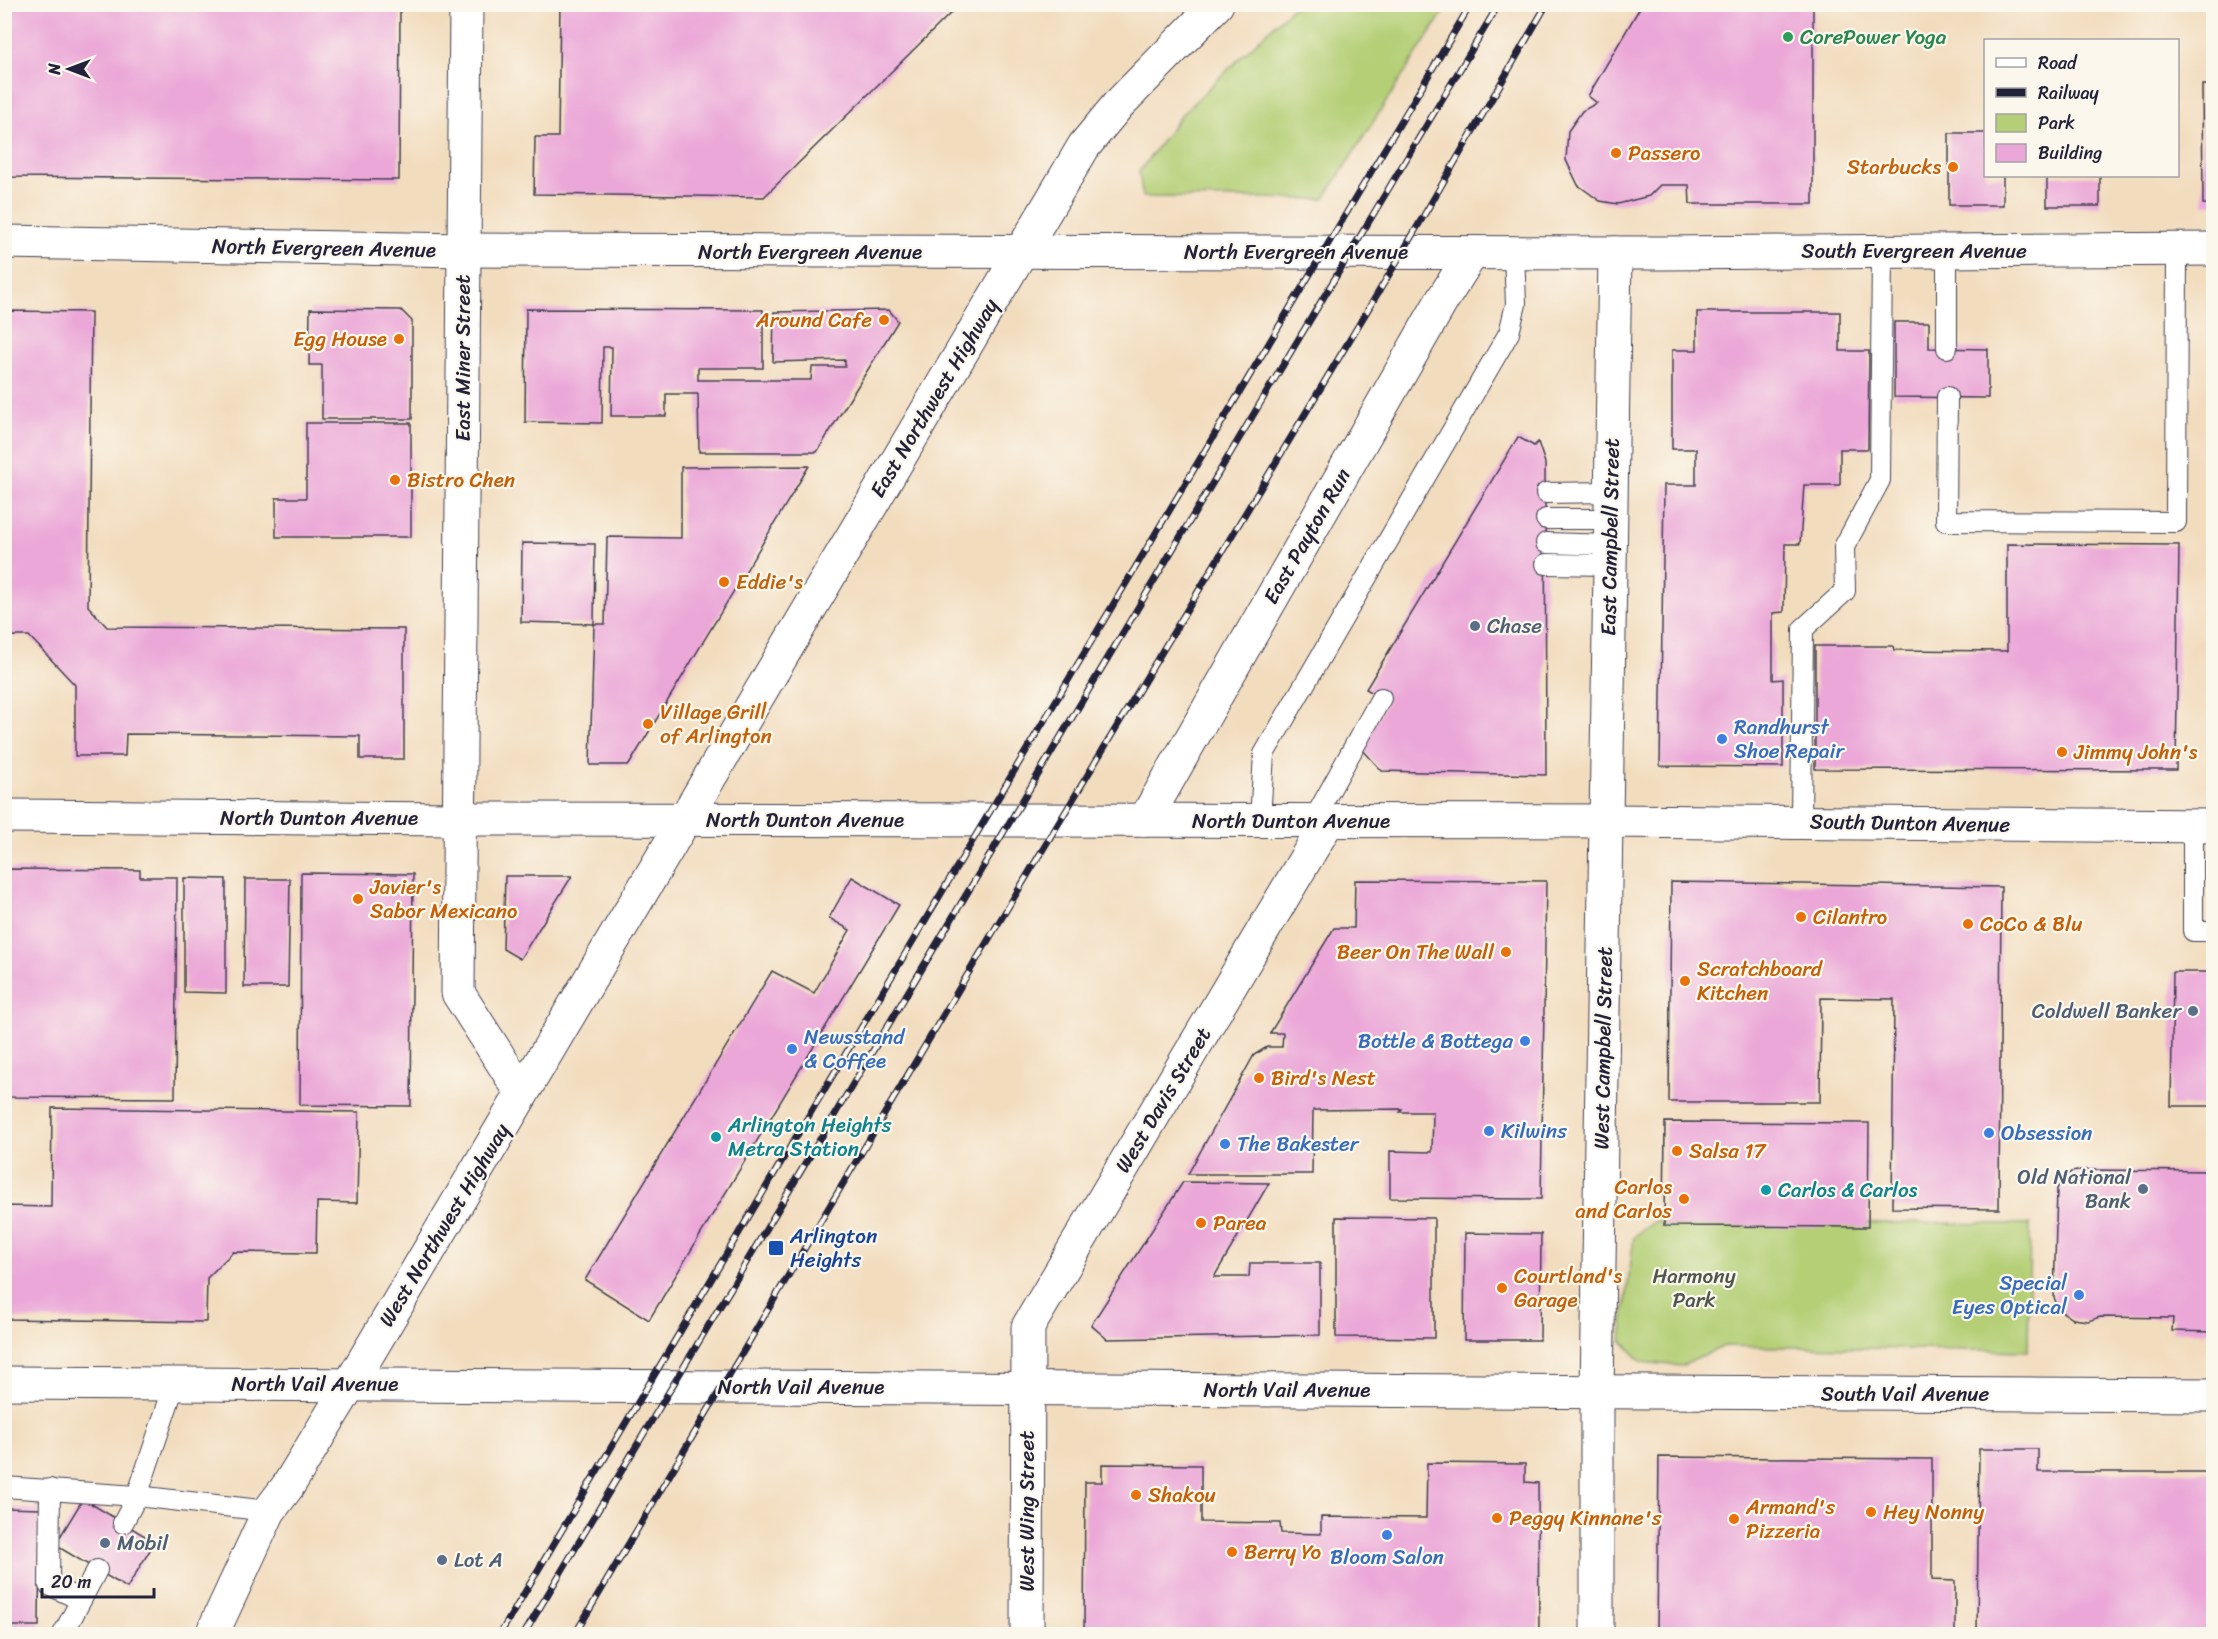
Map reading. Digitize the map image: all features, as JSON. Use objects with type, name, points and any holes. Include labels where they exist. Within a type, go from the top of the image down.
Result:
[{"type":"street","name":"East Miner Street","points":[[466,4],[458,993],[522,1093]]},
{"type":"street","name":"East Northwest Highway","points":[[687,819],[1084,146],[1118,105],[1217,4]]},
{"type":"street","name":"North Evergreen Avenue","points":[[4,242],[464,250],[1615,253]]},
{"type":"street","name":"South Evergreen Avenue","points":[[1615,253],[2214,249]]},
{"type":"street","name":"East Payton Run","points":[[1144,820],[1441,302],[1472,253]]},
{"type":"street","name":"East Campbell Street","points":[[1606,821],[1615,253]]},
{"type":"street","name":"North Dunton Avenue","points":[[4,816],[1606,821]]},
{"type":"street","name":"West Northwest Highway","points":[[212,1635],[269,1511],[288,1486],[350,1384],[687,819]]},
{"type":"street","name":"West Davis Street","points":[[1027,1388],[1028,1327],[1321,821]]},
{"type":"street","name":"South Dunton Avenue","points":[[1606,821],[2203,826]]},
{"type":"street","name":"West Campbell Street","points":[[1597,1635],[1597,1392],[1606,821]]},
{"type":"street","name":"North Vail Avenue","points":[[4,1383],[1597,1392]]},
{"type":"street","name":"West Wing Street","points":[[1027,1388],[1027,1635]]},
{"type":"street","name":"South Vail Avenue","points":[[1597,1392],[2214,1395]]},
{"type":"lane","points":[[1947,397],[1946,521],[2176,522],[2177,249]]},
{"type":"lane","points":[[1801,822],[1803,629],[1845,591],[1844,547],[1880,480],[1882,251]]},
{"type":"lane","points":[[1947,251],[1947,348]]},
{"type":"lane","points":[[1260,820],[1264,754],[1509,333],[1516,304],[1514,253]]},
{"type":"lane","points":[[1546,494],[1611,530]]},
{"type":"lane","points":[[1546,519],[1611,530]]},
{"type":"lane","points":[[1546,543],[1611,530]]},
{"type":"lane","points":[[1546,564],[1611,530]]},
{"type":"lane","points":[[1321,821],[1382,698]]},
{"type":"lane","points":[[2203,826],[2193,932],[2214,931]]},
{"type":"lane","points":[[123,1523],[137,1496],[175,1383]]},
{"type":"lane","points":[[4,1487],[137,1496],[269,1511]]},
{"type":"lane","points":[[50,1490],[49,1585],[81,1600]]},
{"type":"lane","points":[[63,1635],[97,1570]]},
{"type":"green space","points":[[1296,4],[1448,5],[1324,199],[1143,197],[1139,172],[1181,115]]},
{"type":"green space","name":"Harmony Park","points":[[1655,1221],[2030,1224],[2028,1351],[1724,1346],[1682,1366],[1642,1362],[1621,1340],[1634,1237]]},
{"type":"building","points":[[4,4],[400,4],[399,180],[4,177]]},
{"type":"building","points":[[560,4],[960,4],[764,197],[534,194],[535,137],[558,137]]},
{"type":"building","points":[[1642,4],[1813,4],[1813,204],[1690,204],[1689,185],[1660,185],[1649,196],[1618,204],[1600,201],[1578,185],[1566,160],[1568,131],[1582,111],[1597,103],[1588,96]]},
{"type":"building","points":[[2207,4],[2214,4],[2214,50],[2207,36]]},
{"type":"building","points":[[2202,85],[2214,85],[2214,204],[2203,204]]},
{"type":"building","points":[[1949,133],[1984,133],[1984,177],[2003,177],[2003,205],[1949,205]]},
{"type":"building","points":[[2047,177],[2100,177],[2100,206],[2047,206]]},
{"type":"building","points":[[310,309],[401,310],[412,321],[412,419],[322,419],[322,365],[309,365]]},
{"type":"building","points":[[526,309],[763,310],[763,368],[698,368],[698,380],[811,380],[812,367],[845,367],[845,360],[773,362],[774,312],[889,310],[898,321],[817,452],[699,452],[698,394],[666,394],[666,416],[611,416],[612,347],[603,347],[602,423],[525,422]]},
{"type":"building","points":[[5,311],[91,312],[88,606],[107,627],[404,629],[404,759],[360,759],[360,736],[126,734],[125,756],[75,756],[75,685],[29,636],[5,636]]},
{"type":"building","points":[[1697,312],[1840,312],[1840,351],[1869,351],[1868,449],[1840,449],[1840,485],[1804,485],[1800,544],[1785,544],[1784,612],[1773,613],[1773,680],[1783,679],[1783,767],[1660,766],[1664,485],[1696,485],[1696,449],[1672,449],[1672,350],[1697,350]]},
{"type":"building","points":[[1894,322],[1929,322],[1929,348],[1988,349],[1988,398],[1894,397]]},
{"type":"building","points":[[306,423],[411,423],[411,537],[276,537],[276,498],[306,498]]},
{"type":"building","name":"Chase","points":[[1518,437],[1534,446],[1538,442],[1545,463],[1546,775],[1382,771],[1360,747],[1388,701],[1366,689]]},
{"type":"building","points":[[809,466],[629,765],[590,765],[594,624],[605,624],[607,537],[681,538],[681,467]]},
{"type":"building","points":[[522,543],[595,544],[594,624],[521,622]]},
{"type":"building","points":[[2007,544],[2179,545],[2176,770],[1815,769],[1815,646],[1893,646],[1894,650],[2007,651]]},
{"type":"building","points":[[4,869],[140,870],[140,877],[177,877],[175,1098],[4,1097]]},
{"type":"building","points":[[301,873],[413,874],[411,1106],[300,1105]]},
{"type":"building","points":[[505,876],[572,876],[520,959],[503,949]]},
{"type":"building","name":"Arlington Heights Metra Station","points":[[852,877],[899,905],[649,1320],[585,1280],[772,971],[814,993],[850,930],[829,918]]},
{"type":"building","points":[[184,878],[226,879],[226,993],[184,992]]},
{"type":"building","points":[[245,879],[290,879],[288,987],[244,987]]},
{"type":"building","points":[[1355,880],[1546,881],[1541,1199],[1390,1198],[1390,1151],[1432,1152],[1433,1112],[1400,1112],[1402,1109],[1313,1110],[1312,1174],[1188,1174],[1254,1055],[1267,1047],[1282,1047],[1283,1033],[1270,1033],[1334,928],[1354,928]]},
{"type":"building","points":[[1671,882],[2001,887],[1999,1209],[1892,1208],[1894,999],[1821,998],[1820,1102],[1669,1102]]},
{"type":"building","points":[[2173,972],[2214,972],[2214,1106],[2171,1106]]},
{"type":"building","points":[[52,1108],[359,1112],[357,1203],[317,1202],[316,1253],[233,1252],[207,1278],[206,1322],[4,1319],[4,1206],[51,1207]]},
{"type":"building","points":[[1665,1122],[1869,1123],[1868,1227],[1664,1226]]},
{"type":"building","points":[[2085,1170],[2214,1171],[2214,1332],[2172,1331],[2173,1318],[2100,1317],[2088,1321],[2073,1319],[2061,1311],[2054,1298],[2057,1189],[2062,1179],[2071,1172]]},
{"type":"building","name":"Parea","points":[[1183,1182],[1269,1183],[1214,1277],[1249,1277],[1250,1263],[1320,1263],[1320,1335],[1107,1339],[1091,1325]]},
{"type":"building","points":[[1336,1217],[1434,1218],[1434,1338],[1336,1337]]},
{"type":"building","points":[[1465,1233],[1541,1234],[1540,1340],[1464,1340]]},
{"type":"building","points":[[1979,1449],[2038,1449],[2038,1472],[2214,1472],[2214,1634],[1977,1634]]},
{"type":"building","points":[[1659,1457],[1932,1459],[1932,1580],[1955,1581],[1955,1634],[1657,1634]]},
{"type":"building","points":[[1427,1463],[1525,1464],[1525,1482],[1538,1483],[1539,1634],[1084,1634],[1085,1482],[1102,1482],[1102,1464],[1201,1465],[1201,1522],[1280,1523],[1281,1533],[1321,1534],[1321,1517],[1426,1518]]},
{"type":"building","name":"Mobil","points":[[83,1499],[155,1542],[127,1588],[55,1545]]},
{"type":"building","points":[[4,1508],[40,1509],[39,1626],[4,1626]]},
{"type":"railway","points":[[500,1634],[1471,4]]},
{"type":"railway","points":[[524,1634],[1499,4]]},
{"type":"railway","points":[[575,1634],[960,987],[1402,253],[1547,4]]},
{"type":"place","name":"CorePower Yoga","points":[[1788,37]]},
{"type":"place","name":"Passero","points":[[1616,153]]},
{"type":"place","name":"Starbucks","points":[[1953,167]]},
{"type":"place","name":"Around Cafe","points":[[884,320]]},
{"type":"place","name":"Egg House","points":[[399,339]]},
{"type":"place","name":"Bistro Chen","points":[[395,480]]},
{"type":"place","name":"Eddie's","points":[[724,582]]},
{"type":"place","name":"Chase","points":[[1475,626]]},
{"type":"place","name":"Village Grill of Arlington","points":[[648,724]]},
{"type":"place","name":"Randhurst Shoe Repair","points":[[1722,739]]},
{"type":"place","name":"Jimmy John's","points":[[2062,752]]},
{"type":"place","name":"Javier's Sabor Mexicano","points":[[358,899]]},
{"type":"place","name":"Cilantro","points":[[1801,917]]},
{"type":"place","name":"CoCo & Blu","points":[[1968,924]]},
{"type":"place","name":"Beer On The Wall","points":[[1506,952]]},
{"type":"place","name":"Scratchboard Kitchen","points":[[1685,981]]},
{"type":"place","name":"Coldwell Banker","points":[[2193,1011]]},
{"type":"place","name":"Bottle & Bottega","points":[[1525,1041]]},
{"type":"place","name":"Newsstand & Coffee","points":[[792,1049]]},
{"type":"place","name":"Bird's Nest","points":[[1259,1078]]},
{"type":"place","name":"Kilwins","points":[[1489,1131]]},
{"type":"place","name":"Obsession","points":[[1989,1133]]},
{"type":"place","name":"Arlington Heights Metra Station","points":[[716,1137]]},
{"type":"place","name":"The Bakester","points":[[1225,1144]]},
{"type":"place","name":"Salsa 17","points":[[1677,1151]]},
{"type":"place","name":"Old National Bank","points":[[2143,1189]]},
{"type":"place","name":"Carlos & Carlos","points":[[1766,1190]]},
{"type":"place","name":"Carlos and Carlos","points":[[1684,1199]]},
{"type":"place","name":"Parea","points":[[1201,1223]]},
{"type":"place","name":"Arlington Heights","points":[[776,1248]]},
{"type":"place","name":"Courtland's Garage","points":[[1502,1288]]},
{"type":"place","name":"Special Eyes Optical","points":[[2079,1295]]},
{"type":"place","name":"Shakou","points":[[1136,1495]]},
{"type":"place","name":"Hey Nonny","points":[[1871,1512]]},
{"type":"place","name":"Peggy Kinnane's","points":[[1497,1518]]},
{"type":"place","name":"Armand's Pizzeria","points":[[1734,1519]]},
{"type":"place","name":"Bloom Salon","points":[[1387,1535]]},
{"type":"place","name":"Mobil","points":[[105,1543]]},
{"type":"place","name":"Berry Yo","points":[[1232,1552]]},
{"type":"place","name":"Lot A","points":[[442,1560]]}]
